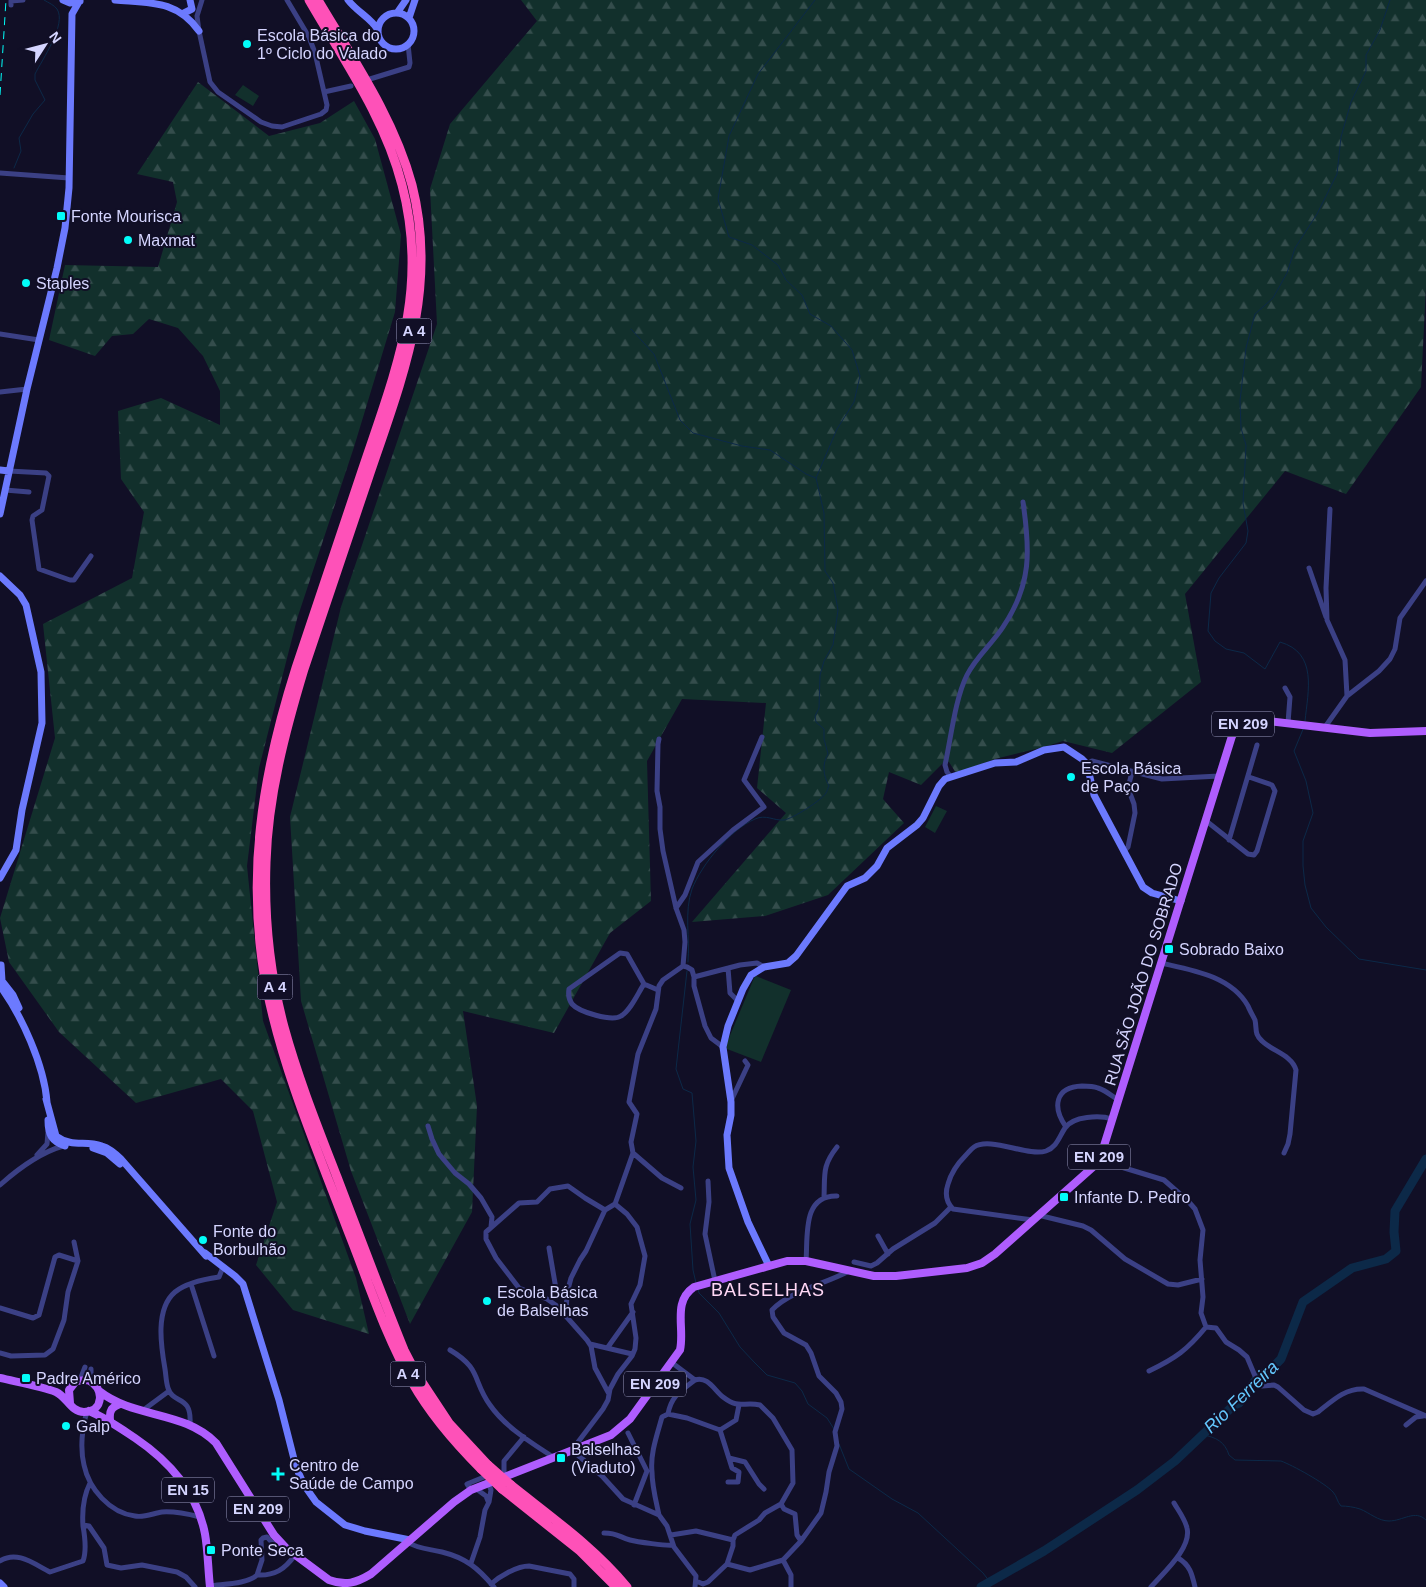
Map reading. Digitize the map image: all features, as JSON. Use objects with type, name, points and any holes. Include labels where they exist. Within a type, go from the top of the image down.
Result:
[{"type":"highway","name":"A 4","points":[[309,0],[362,90],[393,155],[408,208],[413,269],[411,300],[400,356],[293,676],[269,765],[262,810],[257,871],[262,958],[275,1024],[288,1070],[313,1140],[389,1335],[412,1381],[444,1428],[506,1487],[580,1551],[616,1587]]},
{"type":"highway","name":"A 4","points":[[318,0],[372,91],[392,130],[412,186],[421,241],[422,272],[419,305],[405,368],[304,670],[290,714],[277,768],[270,809],[266,860],[266,899],[271,956],[284,1026],[296,1066],[404,1350],[449,1423],[484,1467]]},
{"type":"highway","name":"A 4","points":[[506,1487],[586,1545],[616,1573],[627,1587]]},
{"type":"main road","points":[[64,0],[75,3],[81,0]]},
{"type":"main road","points":[[0,514],[27,389],[60,257],[67,213],[72,14],[64,0]]},
{"type":"main road","points":[[72,14],[81,0]]},
{"type":"main road","points":[[114,0],[162,4],[174,7],[192,20],[199,31]]},
{"type":"main road","points":[[184,13],[192,8],[190,0]]},
{"type":"main road","points":[[348,0],[357,10],[372,21],[378,30],[381,40],[388,47],[399,48],[408,44],[414,32],[413,24],[404,14],[371,15],[358,7],[352,0]]},
{"type":"main road","points":[[397,13],[406,0]]},
{"type":"main road","points":[[409,18],[415,0]]},
{"type":"main road","points":[[378,30],[380,23],[386,15]]},
{"type":"main road","points":[[0,470],[9,471]]},
{"type":"main road","points":[[0,576],[20,595],[26,605],[41,672],[42,722],[22,810],[16,850],[0,878]]},
{"type":"main road","name":"RUA SÃO JOÃO DO SOBRADO","points":[[849,1271],[874,1276],[896,1276],[967,1268],[982,1263],[995,1254],[1093,1167],[1098,1160],[1112,1120],[1219,776],[1232,736],[1238,727],[1250,721],[1260,720],[1370,733],[1426,731]]},
{"type":"main road","points":[[770,1266],[748,1222],[729,1168],[727,1135],[731,1116],[731,1102],[723,1047],[728,1026],[751,975],[764,967],[788,963],[796,956],[847,886],[865,878],[877,866],[887,848],[923,818],[939,786],[945,779],[996,762],[1016,762],[1056,747],[1064,747],[1073,752],[1086,764],[1094,795],[1143,887],[1152,893],[1181,901]]},
{"type":"main road","points":[[0,964],[1,982],[11,996]]},
{"type":"main road","points":[[0,964],[42,1072],[48,1132],[64,1144],[109,1152],[137,1178],[205,1254],[245,1290]]},
{"type":"main road","points":[[0,996],[11,996]]},
{"type":"main road","points":[[46,1099],[56,1139]]},
{"type":"main road","name":"EN 209","points":[[100,1391],[117,1402],[190,1424],[206,1433],[216,1443],[274,1535],[286,1548],[329,1580],[338,1583],[363,1584],[371,1574],[471,1487],[488,1482],[503,1472],[553,1457],[611,1435],[624,1426],[680,1350],[682,1340],[681,1304],[687,1292],[697,1286],[787,1261],[806,1260],[849,1271]]},
{"type":"main road","points":[[223,1269],[235,1276],[243,1284],[279,1400],[296,1467],[304,1485],[316,1502],[345,1524],[392,1538],[405,1544]]},
{"type":"main road","points":[[0,1378],[57,1392],[76,1410]]},
{"type":"main road","points":[[57,1392],[80,1380],[93,1382],[100,1391],[100,1397],[98,1404],[88,1411]]},
{"type":"main road","points":[[70,1403],[68,1395],[71,1386]]},
{"type":"main road","points":[[112,1422],[109,1414],[117,1402]]},
{"type":"main road","name":"EN 209","points":[[98,1404],[117,1402]]},
{"type":"main road","name":"EN 15","points":[[98,1404],[103,1414],[164,1460],[184,1483],[200,1517],[204,1534],[210,1586]]},
{"type":"main road","name":"EN 15","points":[[76,1410],[88,1411],[112,1422]]},
{"type":"main road","points":[[392,1538],[405,1544]]},
{"type":"main road","points":[[0,1583],[4,1587]]},
{"type":"street","points":[[11,6],[11,0],[23,0]]},
{"type":"street","points":[[202,0],[197,16],[210,82],[218,92],[261,122],[282,127],[321,114],[326,110],[327,105],[315,53],[309,37],[286,0]]},
{"type":"street","points":[[370,79],[409,66],[408,44]]},
{"type":"street","points":[[324,92],[351,86]]},
{"type":"street","points":[[0,173],[68,178]]},
{"type":"street","points":[[0,334],[39,340]]},
{"type":"street","points":[[0,392],[27,389]]},
{"type":"street","points":[[9,471],[46,473],[49,476],[42,510],[33,516],[32,520],[39,569],[74,580],[91,556]]},
{"type":"street","points":[[4,490],[29,492]]},
{"type":"street","points":[[951,777],[947,772],[945,764],[961,688],[978,658],[1003,627],[1023,588],[1027,570],[1028,543],[1023,502]]},
{"type":"street","points":[[1327,620],[1326,588],[1330,509]]},
{"type":"street","points":[[1309,568],[1319,601],[1345,660],[1347,696]]},
{"type":"street","points":[[1325,727],[1347,696],[1379,671],[1390,659],[1395,650],[1400,618],[1426,582]]},
{"type":"street","points":[[1285,688],[1290,697],[1288,723]]},
{"type":"street","points":[[676,908],[685,895],[698,862],[733,830],[764,807],[744,780],[762,737]]},
{"type":"street","points":[[659,740],[657,791],[660,807],[662,851],[676,908],[684,930],[683,966]]},
{"type":"street","points":[[1229,840],[1258,745]]},
{"type":"street","points":[[1086,764],[1092,761],[1162,779],[1219,776]]},
{"type":"street","points":[[1124,851],[1128,847],[1135,813],[1128,788],[1132,772]]},
{"type":"street","points":[[1204,824],[1214,828],[1248,854],[1254,855],[1257,851],[1275,791],[1272,785],[1249,777]]},
{"type":"street","points":[[644,984],[623,1015],[616,1019],[607,1018],[575,1007],[568,995],[569,990],[624,952],[644,984],[658,990]]},
{"type":"street","points":[[694,977],[757,963],[764,967]]},
{"type":"street","points":[[1161,963],[1204,973],[1237,992],[1247,1005],[1255,1021],[1256,1034],[1273,1050],[1290,1058],[1294,1064],[1296,1070],[1290,1134],[1284,1154]]},
{"type":"street","points":[[566,1315],[567,1293],[571,1278],[605,1210],[615,1204],[633,1153],[631,1142],[637,1114],[629,1102],[638,1054],[656,1009],[658,986],[663,980],[683,966],[687,966],[692,970],[694,986],[705,1026],[711,1038],[723,1047]]},
{"type":"street","points":[[728,968],[730,993],[738,1001]]},
{"type":"street","points":[[731,1102],[748,1066],[745,1061]]},
{"type":"street","points":[[1066,1127],[1062,1121],[1058,1103],[1061,1093],[1070,1087],[1097,1087],[1118,1100]]},
{"type":"street","points":[[1112,1120],[1104,1117],[1088,1117],[1066,1127],[1055,1145],[1040,1152],[983,1144],[974,1147],[959,1162],[948,1183],[946,1193],[951,1207],[953,1209],[985,1214],[1036,1218],[1083,1226],[1125,1259],[1168,1284],[1175,1286],[1202,1279]]},
{"type":"street","points":[[428,1126],[439,1154],[454,1173],[469,1184],[481,1198],[492,1216],[491,1228]]},
{"type":"street","points":[[47,1144],[48,1132]]},
{"type":"street","points":[[33,1160],[47,1144],[56,1139]]},
{"type":"street","points":[[51,1150],[56,1139]]},
{"type":"street","points":[[0,1185],[12,1174],[33,1160],[64,1144]]},
{"type":"street","points":[[824,1197],[825,1166],[837,1147]]},
{"type":"street","points":[[633,1153],[662,1178],[680,1188]]},
{"type":"street","points":[[1098,1160],[1164,1180],[1189,1202],[1200,1220],[1203,1230],[1200,1260],[1202,1279],[1201,1313],[1206,1327]]},
{"type":"street","points":[[708,1181],[709,1202],[705,1234],[715,1281]]},
{"type":"street","points":[[605,1210],[568,1186],[550,1189],[537,1202],[519,1203],[486,1232],[486,1238],[496,1258],[519,1288],[547,1299],[557,1306],[590,1344],[595,1368],[609,1394]]},
{"type":"street","points":[[806,1260],[810,1212],[824,1197],[837,1196]]},
{"type":"street","points":[[615,1204],[627,1214],[637,1227],[645,1256],[640,1285],[631,1304],[636,1338],[632,1354],[618,1374],[603,1409],[572,1450],[602,1476],[623,1499],[659,1515],[663,1519],[671,1535],[673,1545],[692,1569],[696,1584],[703,1584],[708,1582],[727,1564],[735,1536],[759,1520],[765,1513],[782,1504],[794,1478],[791,1445],[766,1410],[755,1404],[736,1405],[700,1378],[673,1398],[668,1414]]},
{"type":"street","points":[[854,1262],[871,1266],[930,1226],[951,1207]]},
{"type":"street","points":[[878,1236],[888,1254]]},
{"type":"street","points":[[0,1353],[11,1356],[45,1354],[53,1349],[64,1320],[68,1292],[78,1261],[74,1242]]},
{"type":"street","points":[[549,1248],[556,1289],[567,1293]]},
{"type":"street","points":[[0,1308],[33,1318],[36,1317],[54,1258],[59,1255],[78,1261]]},
{"type":"street","points":[[190,1424],[191,1414],[187,1405],[169,1391],[160,1335],[166,1306],[175,1292],[191,1284],[212,1278],[215,1273],[223,1269]]},
{"type":"street","points":[[727,1564],[750,1570],[784,1560],[801,1541],[821,1513],[828,1472],[837,1446],[835,1432],[842,1409],[841,1402],[836,1393],[819,1376],[812,1353],[806,1345],[784,1333],[773,1317],[772,1310],[776,1305],[789,1298],[849,1271]]},
{"type":"street","points":[[191,1284],[214,1356]]},
{"type":"street","points":[[608,1347],[633,1312]]},
{"type":"street","points":[[1149,1371],[1181,1354],[1206,1327]]},
{"type":"street","points":[[1206,1327],[1216,1328],[1226,1342],[1247,1357],[1262,1386],[1274,1385],[1278,1387],[1304,1410],[1313,1414],[1343,1393],[1364,1389],[1425,1416]]},
{"type":"street","points":[[590,1344],[632,1354]]},
{"type":"street","points":[[450,1350],[470,1364],[490,1405],[508,1424],[553,1457]]},
{"type":"street","points":[[672,1362],[695,1380]]},
{"type":"street","points":[[80,1380],[88,1368],[93,1382]]},
{"type":"street","points":[[142,1411],[169,1391]]},
{"type":"street","points":[[720,1430],[736,1420],[739,1405]]},
{"type":"street","points":[[76,1410],[84,1423]]},
{"type":"street","points":[[88,1411],[84,1423],[84,1465],[90,1483],[104,1501],[119,1512],[137,1517],[170,1512],[200,1517]]},
{"type":"street","points":[[634,1505],[649,1471],[662,1418],[668,1414],[688,1418],[720,1430]]},
{"type":"street","points":[[1406,1424],[1416,1417],[1425,1416]]},
{"type":"street","points":[[720,1430],[732,1468],[739,1472],[738,1482],[728,1482]]},
{"type":"street","points":[[628,1433],[649,1471],[659,1515]]},
{"type":"street","points":[[471,1487],[503,1472],[504,1461],[524,1437]]},
{"type":"street","points":[[729,1458],[745,1462],[764,1489]]},
{"type":"street","points":[[471,1563],[480,1537],[485,1510],[489,1502],[491,1490],[488,1482]]},
{"type":"street","points":[[0,1561],[14,1556],[50,1572],[83,1561],[85,1557],[85,1537],[83,1512],[87,1488],[90,1483]]},
{"type":"street","points":[[471,1487],[486,1496],[489,1502]]},
{"type":"street","points":[[1151,1587],[1178,1558],[1184,1546],[1188,1529],[1174,1503]]},
{"type":"street","points":[[782,1504],[784,1509],[795,1514],[797,1535],[801,1541]]},
{"type":"street","points":[[83,1525],[89,1526],[104,1548],[107,1565],[121,1568],[142,1565],[177,1572],[186,1577],[194,1587]]},
{"type":"street","points":[[671,1535],[696,1531],[733,1540]]},
{"type":"street","points":[[604,1533],[618,1534],[630,1540],[666,1546],[673,1545]]},
{"type":"street","points":[[210,1586],[254,1578],[257,1575],[262,1560],[261,1540],[263,1538],[267,1537],[282,1549],[286,1548]]},
{"type":"street","points":[[405,1544],[444,1552],[471,1563],[492,1586],[497,1579],[523,1566],[570,1574],[574,1587]]},
{"type":"street","points":[[257,1575],[265,1576],[282,1570],[296,1555]]},
{"type":"street","points":[[1178,1558],[1188,1566],[1195,1587]]},
{"type":"street","points":[[784,1560],[791,1575],[792,1587]]},
{"type":"green space","points":[[521,0],[1426,0],[1426,286],[1421,387],[1346,494],[1285,471],[1185,594],[1201,682],[1112,753],[1063,741],[995,759],[956,773],[949,762],[943,763],[921,785],[889,772],[883,799],[904,823],[828,895],[765,916],[692,922],[786,813],[757,788],[766,703],[682,699],[647,761],[651,901],[610,933],[554,1033],[463,1011],[477,1106],[472,1212],[410,1324],[351,1171],[301,1001],[290,817],[341,607],[437,324],[430,189],[450,124],[537,21]]},
{"type":"green space","points":[[198,82],[269,136],[320,123],[354,101],[375,139],[401,235],[395,312],[354,447],[297,619],[259,768],[247,866],[263,1021],[356,1278],[369,1334],[293,1310],[256,1265],[277,1202],[253,1111],[221,1079],[136,1103],[59,1032],[9,962],[0,918],[55,738],[43,624],[132,578],[144,512],[121,479],[118,411],[161,398],[220,425],[220,391],[203,356],[178,328],[149,319],[133,334],[112,336],[95,356],[49,340],[65,265],[158,267],[177,202],[173,182],[137,174]]},
{"type":"green space","points":[[243,85],[259,96],[253,106],[235,95]]},
{"type":"green space","points":[[936,806],[947,811],[935,833],[925,827]]},
{"type":"green space","points":[[756,976],[791,990],[761,1062],[727,1049],[726,1045]]},
{"type":"waterway","points":[[14,168],[21,151],[19,138],[33,114],[45,100],[35,80],[35,74],[59,24],[57,9],[44,0]]},
{"type":"waterway","points":[[688,962],[688,907],[692,889],[703,869],[718,849],[736,831],[755,819],[766,817],[784,820],[800,813],[819,800],[826,793],[829,786],[824,770],[828,754],[824,739],[824,729],[816,722],[815,716],[819,708],[820,675],[824,661],[833,645],[838,610],[833,583],[825,571],[824,513],[816,478],[837,429],[854,402],[860,376],[852,350],[831,326],[810,314],[802,295],[786,280],[778,265],[752,245],[729,237],[718,199],[729,136],[758,74],[815,0]]},
{"type":"waterway","points":[[1305,721],[1308,698],[1308,674],[1300,655],[1292,647],[1280,642],[1265,669],[1244,653],[1226,649],[1215,641],[1208,631],[1211,593],[1219,578],[1246,543],[1248,531],[1243,503],[1246,445],[1241,428],[1240,401],[1246,348],[1255,314],[1273,298],[1287,273],[1295,248],[1317,214],[1337,174],[1341,137],[1351,102],[1366,71],[1366,55],[1380,30],[1390,0]]},
{"type":"waterway","points":[[631,329],[654,354],[680,420],[693,433],[742,446],[770,450],[806,474],[816,478]]},
{"type":"waterway","points":[[1304,727],[1294,751],[1306,781],[1313,813],[1303,841],[1305,885],[1311,908],[1326,927],[1359,959],[1426,970]]},
{"type":"waterway","points":[[687,971],[676,1069],[683,1089],[692,1093],[696,1141],[693,1167],[696,1200],[690,1224],[693,1270],[696,1283]]},
{"type":"waterway","name":"Rio Ferreira","points":[[981,1587],[1044,1551],[1137,1490],[1175,1461],[1234,1405],[1239,1403],[1260,1374],[1268,1372],[1281,1359],[1303,1302],[1352,1268],[1386,1259],[1396,1251],[1394,1232],[1395,1211],[1426,1159]]},
{"type":"waterway","points":[[698,1289],[699,1293],[719,1313],[740,1347],[754,1362],[767,1375],[795,1383],[802,1391],[808,1404],[827,1418],[834,1429]]},
{"type":"waterway","points":[[1203,1435],[1219,1441],[1235,1460],[1281,1461],[1293,1466],[1329,1488],[1341,1506],[1360,1509],[1385,1521],[1394,1521],[1413,1515],[1426,1520]]},
{"type":"waterway","points":[[839,1444],[849,1469],[892,1499],[918,1513],[983,1573],[990,1582]]},
{"type":"railway","points":[[0,95],[6,0]]},
{"type":"place","name":"Escola Básica do 1º Ciclo do Valado","points":[[247,44]]},
{"type":"place","name":"Fonte Mourisca","points":[[61,216]]},
{"type":"place","name":"Maxmat","points":[[128,240]]},
{"type":"place","name":"Staples","points":[[26,283]]},
{"type":"place","name":"Escola Básica de Paço","points":[[1071,777]]},
{"type":"place","name":"Sobrado Baixo","points":[[1169,949]]},
{"type":"place","name":"Infante D. Pedro","points":[[1064,1197]]},
{"type":"place","name":"Fonte do Borbulhão","points":[[203,1240]]},
{"type":"place","name":"Escola Básica de Balselhas","points":[[487,1301]]},
{"type":"place","name":"Padre Américo","points":[[26,1378]]},
{"type":"place","name":"Galp","points":[[66,1426]]},
{"type":"place","name":"Balselhas (Viaduto)","points":[[561,1458]]},
{"type":"place","name":"Centro de Saúde de Campo","points":[[278,1474]]},
{"type":"place","name":"Ponte Seca","points":[[211,1550]]},
{"type":"district","name":"BALSELHAS","points":[[768,1290]]}]
